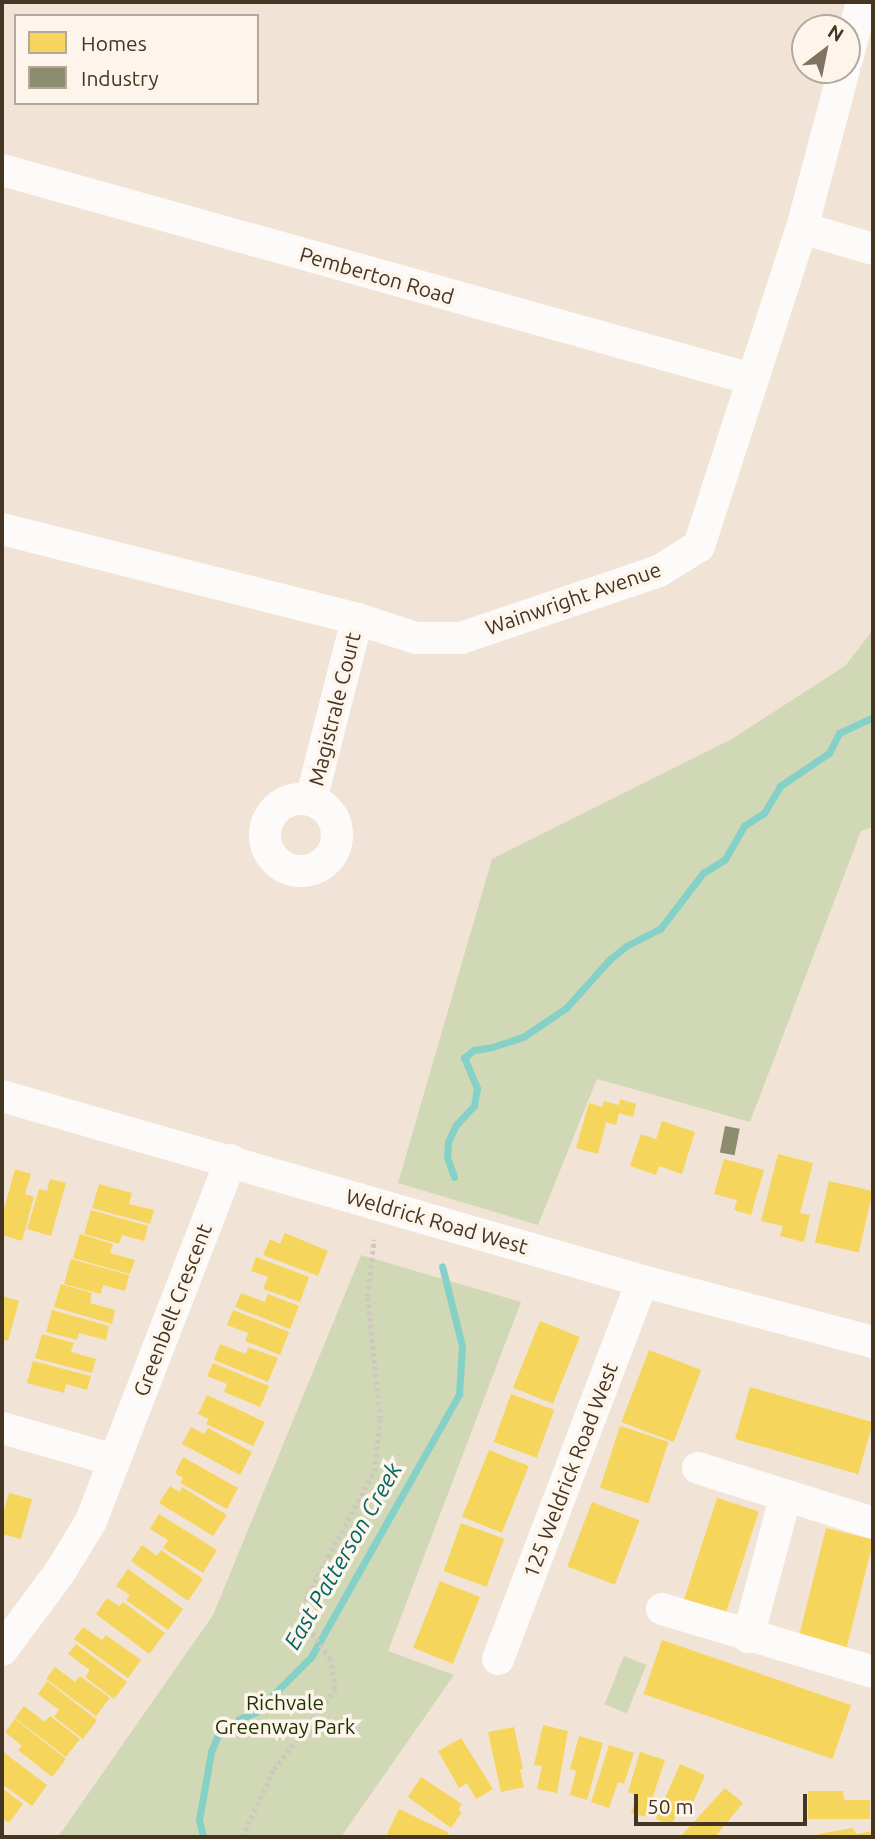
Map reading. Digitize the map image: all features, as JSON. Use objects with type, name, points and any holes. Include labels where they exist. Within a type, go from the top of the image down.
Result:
[{"type":"street","name":"Wainwright Avenue","points":[[2,529],[357,619],[416,638],[461,638],[659,572],[699,545],[802,228],[840,84]]},
{"type":"street","name":"Pemberton Road","points":[[2,170],[752,379]]},
{"type":"street","points":[[802,228],[873,249]]},
{"type":"street","name":"Magistrale Court","points":[[311,800],[357,619]]},
{"type":"street","name":"Weldrick Road West","points":[[2,1096],[231,1160],[642,1281],[873,1342]]},
{"type":"street","name":"Greenbelt Crescent","points":[[2,1650],[60,1572],[91,1521],[231,1160]]},
{"type":"street","name":"125 Weldrick Road West","points":[[498,1659],[642,1281]]},
{"type":"street","points":[[2,1427],[114,1460]]},
{"type":"street","points":[[698,1468],[785,1498],[873,1523]]},
{"type":"street","points":[[748,1637],[785,1498]]},
{"type":"street","points":[[662,1609],[748,1637],[873,1672]]},
{"type":"path","points":[[242,1837],[274,1769],[335,1689],[330,1658],[298,1613],[373,1471],[380,1419],[367,1296],[374,1239]]},
{"type":"green space","points":[[873,630],[873,827],[861,831],[750,1122],[597,1079],[538,1225],[398,1183],[492,859],[732,739],[845,666]]},
{"type":"green space","name":"Richvale Greenway Park","points":[[361,1255],[521,1302],[388,1651],[454,1675],[341,1837],[58,1837],[213,1615]]},
{"type":"green space","points":[[624,1656],[646,1665],[627,1713],[605,1704]]},
{"type":"building: Homes","points":[[620,1099],[636,1104],[633,1117],[619,1113],[616,1125],[606,1122],[598,1154],[576,1148],[589,1103],[602,1107],[604,1101],[619,1105]]},
{"type":"building: Homes","points":[[662,1121],[695,1132],[682,1174],[659,1166],[656,1175],[630,1166],[641,1134],[656,1139]]},
{"type":"building: Homes","points":[[778,1154],[813,1163],[800,1213],[810,1215],[804,1242],[780,1236],[783,1226],[761,1221]]},
{"type":"building: Homes","points":[[724,1159],[764,1170],[751,1215],[734,1210],[737,1200],[714,1194]]},
{"type":"building: Homes","points":[[15,1169],[31,1174],[25,1194],[34,1197],[22,1241],[2,1235],[2,1216]]},
{"type":"building: Homes","points":[[50,1179],[66,1183],[51,1236],[27,1229],[39,1189],[47,1191]]},
{"type":"building: Homes","points":[[829,1181],[873,1191],[859,1253],[815,1242]]},
{"type":"building: Homes","points":[[99,1184],[132,1193],[129,1204],[154,1210],[150,1224],[92,1208]]},
{"type":"building: Homes","points":[[91,1210],[148,1226],[144,1241],[122,1235],[119,1244],[84,1234]]},
{"type":"building: Homes","points":[[285,1233],[328,1251],[318,1276],[263,1255],[270,1239],[280,1244]]},
{"type":"building: Homes","points":[[80,1234],[113,1244],[110,1253],[135,1260],[130,1274],[73,1258]]},
{"type":"building: Homes","points":[[256,1257],[309,1277],[300,1302],[263,1289],[268,1277],[251,1271]]},
{"type":"building: Homes","points":[[71,1259],[129,1275],[125,1291],[103,1285],[101,1294],[64,1284]]},
{"type":"building: Homes","points":[[61,1284],[92,1293],[90,1303],[115,1310],[112,1324],[54,1307]]},
{"type":"building: Homes","points":[[241,1293],[265,1302],[268,1294],[299,1306],[290,1329],[235,1307]]},
{"type":"building: Homes","points":[[2,1296],[19,1301],[8,1341],[2,1339]]},
{"type":"building: Homes","points":[[52,1310],[109,1326],[106,1340],[79,1333],[77,1340],[46,1332]]},
{"type":"building: Homes","points":[[233,1310],[289,1332],[280,1355],[245,1341],[248,1333],[227,1325]]},
{"type":"building: Homes","points":[[540,1321],[580,1337],[553,1404],[513,1388]]},
{"type":"building: Homes","points":[[42,1334],[74,1343],[71,1352],[96,1359],[92,1373],[35,1358]]},
{"type":"building: Homes","points":[[220,1344],[246,1354],[248,1347],[278,1358],[268,1382],[214,1360]]},
{"type":"building: Homes","points":[[649,1350],[701,1370],[674,1442],[621,1422]]},
{"type":"building: Homes","points":[[33,1361],[91,1376],[87,1390],[66,1384],[64,1393],[27,1383]]},
{"type":"building: Homes","points":[[213,1363],[269,1386],[260,1407],[224,1392],[227,1384],[207,1376]]},
{"type":"building: Homes","points":[[750,1387],[873,1422],[858,1474],[735,1439]]},
{"type":"building: Homes","points":[[511,1394],[554,1410],[537,1458],[494,1442]]},
{"type":"building: Homes","points":[[207,1395],[265,1422],[253,1446],[206,1424],[209,1419],[198,1414]]},
{"type":"building: Homes","points":[[620,1426],[669,1442],[648,1504],[600,1488]]},
{"type":"building: Homes","points":[[191,1427],[204,1434],[208,1428],[252,1452],[240,1475],[182,1444]]},
{"type":"building: Homes","points":[[489,1450],[529,1466],[502,1533],[462,1517]]},
{"type":"building: Homes","points":[[183,1457],[238,1488],[227,1509],[180,1483],[183,1478],[175,1473]]},
{"type":"building: Homes","points":[[170,1486],[180,1492],[182,1487],[227,1515],[213,1536],[159,1503]]},
{"type":"building: Homes","points":[[9,1493],[32,1499],[21,1539],[2,1534],[2,1517]]},
{"type":"building: Homes","points":[[717,1498],[759,1512],[725,1617],[683,1604]]},
{"type":"building: Homes","points":[[592,1502],[640,1520],[615,1585],[567,1566]]},
{"type":"building: Homes","points":[[159,1514],[217,1550],[203,1573],[163,1548],[168,1540],[150,1529]]},
{"type":"building: Homes","points":[[461,1523],[504,1539],[487,1587],[444,1571]]},
{"type":"building: Homes","points":[[826,1528],[873,1540],[846,1650],[798,1639]]},
{"type":"building: Homes","points":[[142,1545],[157,1556],[161,1550],[203,1579],[188,1601],[131,1561]]},
{"type":"building: Homes","points":[[128,1569],[183,1609],[168,1630],[126,1600],[130,1595],[116,1586]]},
{"type":"building: Homes","points":[[440,1581],[480,1597],[453,1664],[413,1648]]},
{"type":"building: Homes","points":[[107,1598],[119,1606],[123,1602],[165,1633],[149,1654],[96,1614]]},
{"type":"building: Homes","points":[[83,1627],[102,1640],[106,1635],[141,1660],[128,1678],[74,1639]]},
{"type":"building: Homes","points":[[662,1640],[851,1705],[833,1759],[643,1694]]},
{"type":"building: Homes","points":[[76,1644],[127,1682],[114,1699],[85,1677],[90,1670],[68,1654]]},
{"type":"building: Homes","points":[[55,1667],[75,1682],[80,1676],[110,1698],[96,1716],[46,1679]]},
{"type":"building: Homes","points":[[47,1681],[97,1720],[83,1739],[54,1717],[59,1710],[38,1694]]},
{"type":"building: Homes","points":[[24,1706],[45,1722],[50,1716],[80,1739],[66,1757],[15,1718]]},
{"type":"building: Homes","points":[[15,1719],[66,1759],[52,1777],[18,1750],[22,1746],[5,1732]]},
{"type":"building: Homes","points":[[543,1725],[568,1731],[557,1793],[537,1789],[542,1766],[534,1765]]},
{"type":"building: Homes","points":[[514,1727],[524,1787],[501,1792],[488,1732]]},
{"type":"building: Homes","points":[[579,1736],[603,1743],[587,1800],[570,1795],[576,1771],[570,1769]]},
{"type":"building: Homes","points":[[461,1738],[493,1789],[476,1799],[467,1783],[459,1788],[438,1751]]},
{"type":"building: Homes","points":[[609,1745],[634,1753],[624,1784],[618,1782],[609,1808],[591,1802]]},
{"type":"building: Homes","points":[[2,1751],[47,1785],[32,1806],[2,1784]]},
{"type":"building: Homes","points":[[640,1752],[665,1760],[646,1817],[631,1813],[637,1795],[628,1792]]},
{"type":"building: Homes","points":[[680,1764],[705,1775],[691,1807],[682,1803],[671,1826],[656,1819]]},
{"type":"building: Homes","points":[[421,1777],[462,1804],[458,1810],[462,1812],[451,1828],[408,1797]]},
{"type":"building: Homes","points":[[2,1788],[23,1804],[9,1823],[2,1818]]},
{"type":"building: Homes","points":[[725,1788],[743,1803],[715,1837],[680,1837]]},
{"type":"building: Homes","points":[[808,1791],[843,1791],[844,1800],[870,1800],[870,1819],[808,1819]]},
{"type":"building: Homes","points":[[399,1809],[449,1833],[447,1837],[393,1837],[387,1834]]},
{"type":"building: Homes","points":[[853,1828],[856,1834],[873,1831],[873,1837],[819,1837],[818,1834]]},
{"type":"building: Industry","points":[[725,1126],[740,1129],[735,1155],[720,1153]]},
{"type":"waterway","name":"East Patterson Creek","points":[[454,1177],[447,1157],[448,1142],[456,1125],[474,1106],[477,1088],[464,1058],[474,1050],[523,1037],[566,1008],[609,960],[626,946],[660,929],[703,873],[725,859],[745,825],[764,813],[780,786],[829,753],[839,733],[873,717]]},
{"type":"waterway","name":"East Patterson Creek","points":[[203,1837],[199,1820],[211,1752],[217,1737],[239,1719],[256,1712],[311,1657],[459,1394],[462,1346],[442,1266]]}]
